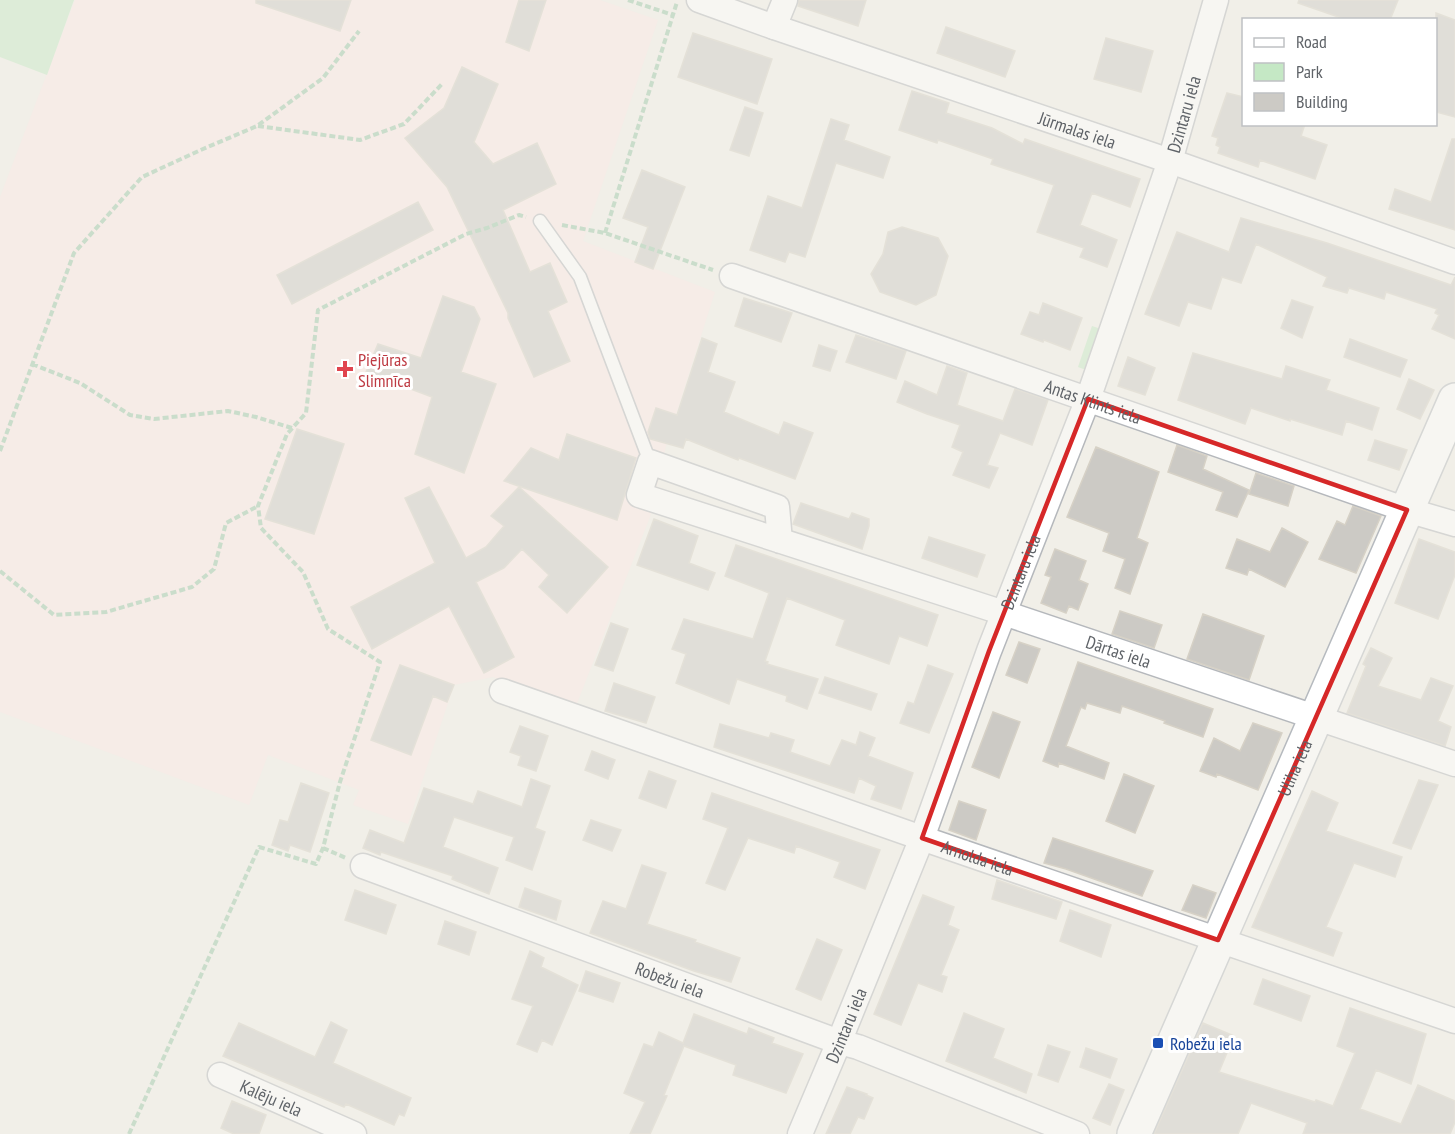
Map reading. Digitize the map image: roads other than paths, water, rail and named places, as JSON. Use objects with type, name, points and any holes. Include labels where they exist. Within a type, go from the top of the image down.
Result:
[{"type":"main road","name":"Uliha iela","points":[[1134,1134],[1455,400]]},
{"type":"street","name":"Jūrmalas iela","points":[[699,0],[1170,161],[1455,262]]},
{"type":"street","points":[[774,27],[784,0]]},
{"type":"street","name":"Dzintaru iela","points":[[800,1134],[922,838],[989,651],[1088,399],[1170,161],[1216,0]]},
{"type":"street","name":"Antas Klints iela","points":[[732,276],[1407,510],[1455,524]]},
{"type":"street","points":[[650,462],[777,507],[780,541]]},
{"type":"street","name":"Dārtas iela","points":[[650,462],[639,495],[1004,613],[1455,764]]},
{"type":"street","name":"Arnolda iela","points":[[502,691],[1455,1021]]},
{"type":"street","name":"Robežu iela","points":[[363,866],[839,1042],[858,1047],[1077,1134]]},
{"type":"street","name":"Kalēju iela","points":[[220,1075],[354,1134]]},
{"type":"lane","points":[[540,221],[580,277],[650,462]]},
{"type":"place","name":"Piejūras Slimnīca","points":[[345,369]]},
{"type":"place","name":"Robežu iela","points":[[1158,1043]]}]
